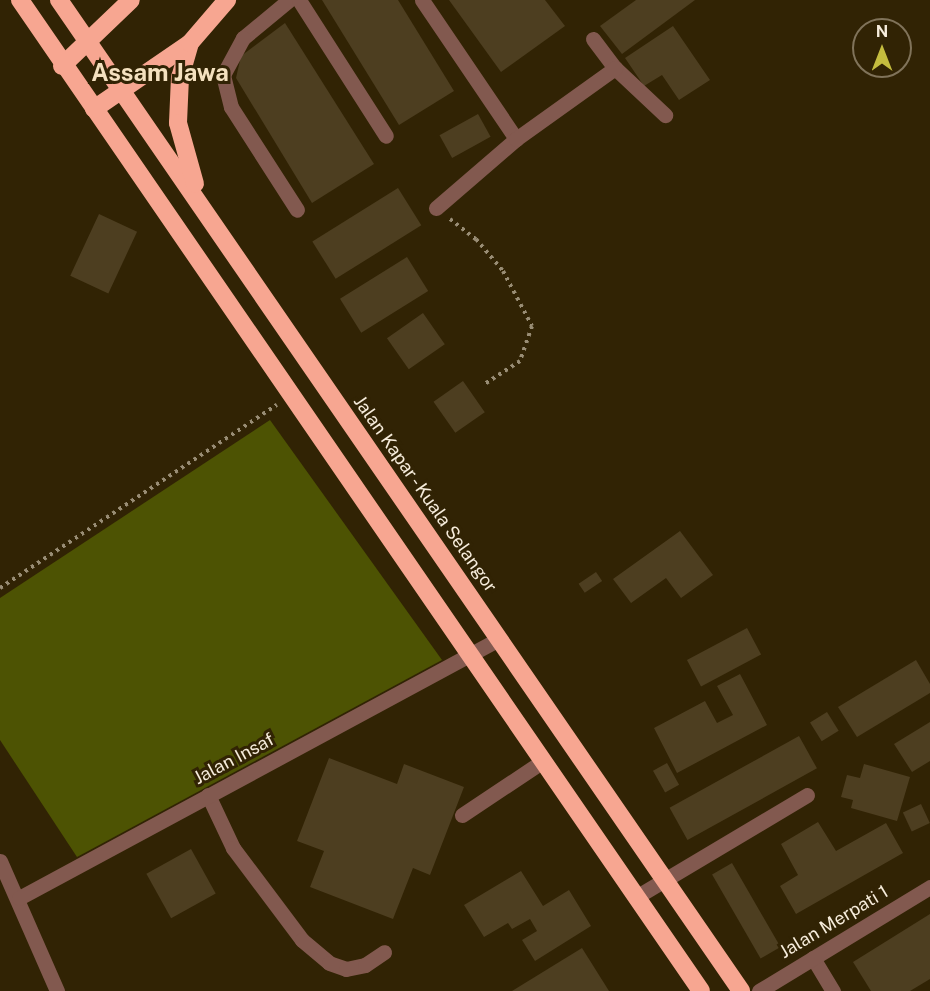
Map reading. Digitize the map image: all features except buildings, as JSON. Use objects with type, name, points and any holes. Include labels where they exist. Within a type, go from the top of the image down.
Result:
[{"type":"highway","points":[[20,0],[62,66],[108,128],[701,991]]},
{"type":"highway","name":"Jalan Kapar - Kuala Selangor","points":[[59,0],[741,991]]},
{"type":"highway","points":[[62,66],[88,44],[131,0]]},
{"type":"highway","points":[[94,109],[190,43],[227,0]]},
{"type":"highway","points":[[190,43],[180,76],[178,123],[186,161],[207,215]]},
{"type":"street","points":[[289,0],[243,38],[223,75],[231,107],[297,210]]},
{"type":"street","points":[[299,0],[386,136]]},
{"type":"street","points":[[422,0],[516,139]]},
{"type":"street","points":[[593,39],[615,68],[665,115]]},
{"type":"street","points":[[436,208],[516,139],[615,68]]},
{"type":"street","name":"Jalan Insaf","points":[[19,898],[499,639]]},
{"type":"street","points":[[462,815],[543,761]]},
{"type":"street","points":[[208,795],[233,848],[302,940],[329,963],[346,969],[366,965],[384,952]]},
{"type":"street","points":[[636,897],[807,795]]},
{"type":"street","points":[[0,861],[19,898],[57,991]]},
{"type":"street","name":"Jalan Merpati 1","points":[[759,991],[930,886]]},
{"type":"street","points":[[813,958],[833,991]]},
{"type":"path","points":[[436,208],[476,239],[503,271],[532,326],[520,361],[483,385]]},
{"type":"path","points":[[0,588],[290,396]]},
{"type":"green space","points":[[270,420],[442,660],[77,857],[0,740],[0,598]]},
{"type":"district","name":"Assam Jawa","points":[[160,73]]}]
